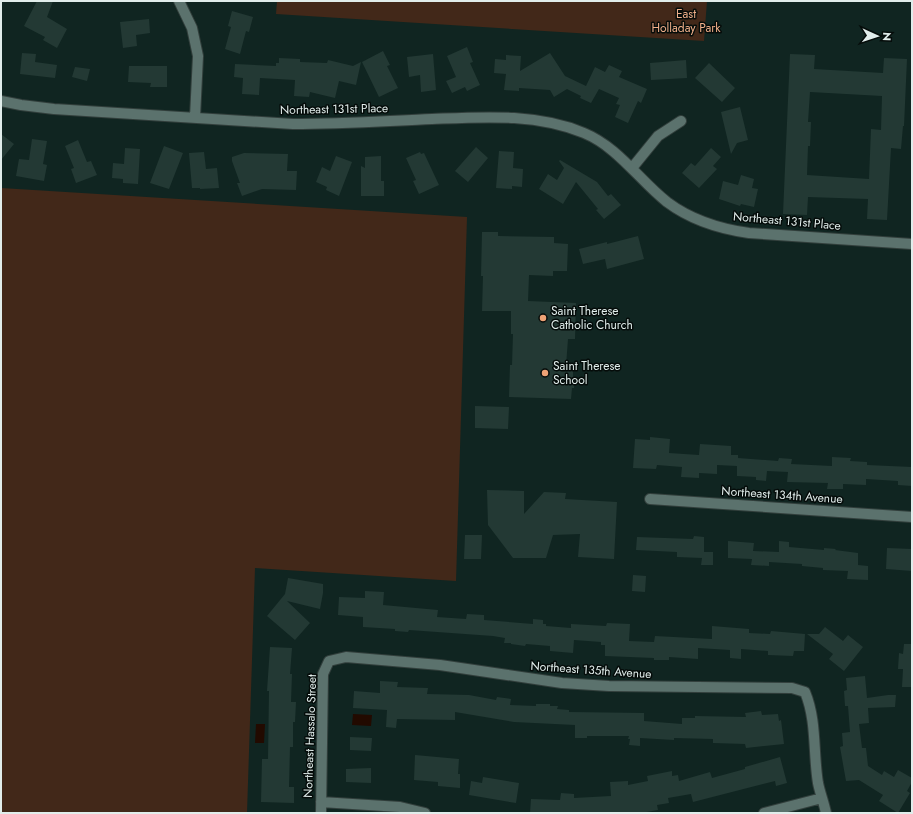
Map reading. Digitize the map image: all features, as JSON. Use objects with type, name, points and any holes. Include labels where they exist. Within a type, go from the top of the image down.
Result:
[{"type":"street","points":[[179,1],[192,28],[198,56],[195,117]]},
{"type":"street","name":"Northeast 131st Place","points":[[1,100],[21,105],[54,109],[292,124],[330,124],[470,117],[523,118],[555,124],[584,133],[606,146],[668,202],[710,225],[748,233],[912,244]]},
{"type":"street","points":[[632,168],[658,136],[681,121]]},
{"type":"street","name":"Northeast 134th Avenue","points":[[650,499],[912,517]]},
{"type":"street","name":"Northeast 135th Avenue","points":[[329,661],[346,657],[440,665],[562,683],[609,686],[792,688],[805,692],[809,702],[818,783],[822,798]]},
{"type":"street","name":"Northeast Hassalo Street","points":[[320,813],[323,674],[329,661]]},
{"type":"street","points":[[764,813],[822,798],[826,813]]},
{"type":"street","points":[[321,802],[400,807],[425,813]]},
{"type":"green space","name":"East Holladay Park","points":[[277,1],[707,1],[704,41],[276,14]]},
{"type":"green space","points":[[1,188],[467,217],[456,581],[255,568],[247,813],[1,813]]},
{"type":"shaded area","points":[[353,714],[372,715],[371,726],[352,725]]},
{"type":"shaded area","points":[[256,724],[265,724],[264,743],[255,743]]},
{"type":"building","points":[[37,1],[53,1],[47,17],[67,29],[57,48],[43,40],[45,37],[24,26]]},
{"type":"building","points":[[232,11],[253,17],[249,32],[246,31],[240,54],[225,49],[231,27],[228,26]]},
{"type":"building","points":[[149,19],[150,33],[136,35],[137,46],[123,48],[120,22]]},
{"type":"building","points":[[467,47],[473,62],[470,63],[480,85],[467,91],[465,87],[452,93],[446,81],[456,77],[447,56]]},
{"type":"building","points":[[383,51],[390,65],[387,66],[398,88],[379,97],[362,62]]},
{"type":"building","points":[[22,53],[36,54],[35,62],[57,65],[55,78],[20,74]]},
{"type":"building","points":[[550,53],[565,76],[586,86],[595,67],[605,72],[609,65],[622,71],[619,77],[647,89],[641,103],[638,101],[628,123],[615,117],[620,105],[616,104],[619,98],[599,89],[591,103],[580,98],[581,96],[567,89],[554,97],[550,90],[519,88],[519,91],[504,90],[506,74],[494,73],[495,59],[506,60],[506,55],[521,56],[520,71]]},
{"type":"building","points":[[433,54],[436,90],[421,92],[420,75],[409,77],[407,57]]},
{"type":"building","points":[[790,54],[815,55],[814,69],[883,73],[884,58],[907,59],[904,126],[901,149],[891,148],[887,220],[867,219],[868,199],[808,197],[807,215],[783,214]],"holes":[[[810,92],[882,96],[881,130],[871,129],[869,179],[807,175],[811,122],[808,122]]]},
{"type":"building","points":[[279,58],[300,59],[300,62],[327,63],[328,60],[353,66],[361,62],[356,85],[339,81],[335,98],[310,92],[309,97],[294,96],[295,80],[260,78],[259,95],[242,94],[243,78],[234,77],[235,64],[276,66],[276,63],[279,63]]},
{"type":"building","points":[[686,60],[687,78],[651,80],[650,63]]},
{"type":"building","points":[[709,63],[735,88],[722,102],[695,78]]},
{"type":"building","points":[[129,66],[167,66],[167,87],[150,87],[151,83],[128,82]]},
{"type":"building","points":[[75,67],[90,69],[87,81],[72,77]]},
{"type":"building","points":[[740,107],[748,140],[737,143],[731,154],[721,112]]},
{"type":"building","points":[[1,134],[14,144],[1,160]]},
{"type":"building","points":[[32,139],[47,141],[43,164],[47,165],[44,181],[16,176],[19,159],[29,160]]},
{"type":"building","points":[[78,140],[87,162],[91,161],[97,175],[76,183],[71,169],[74,168],[65,146]]},
{"type":"building","points":[[164,146],[183,153],[169,189],[150,183]]},
{"type":"building","points":[[476,147],[488,158],[468,182],[455,171]]},
{"type":"building","points":[[125,148],[140,149],[138,184],[123,183],[123,179],[112,178],[113,163],[124,164]]},
{"type":"building","points":[[711,148],[721,157],[713,166],[717,169],[699,188],[682,173],[691,163],[695,166]]},
{"type":"building","points":[[499,151],[514,152],[513,168],[523,169],[522,187],[512,186],[512,189],[496,188]]},
{"type":"building","points":[[204,152],[206,169],[217,168],[219,188],[192,188],[189,153]]},
{"type":"building","points":[[420,152],[421,154],[424,153],[439,185],[419,194],[413,181],[416,180],[406,158]]},
{"type":"building","points":[[244,153],[288,154],[287,171],[297,171],[296,190],[262,189],[242,196],[237,183],[240,183],[232,157]]},
{"type":"building","points":[[336,156],[352,162],[339,196],[326,190],[327,187],[316,182],[322,167],[330,171]]},
{"type":"building","points":[[381,156],[381,181],[384,181],[384,196],[361,196],[361,166],[365,168],[365,157]]},
{"type":"building","points":[[560,160],[597,182],[608,196],[611,194],[621,205],[604,219],[596,210],[598,209],[576,182],[563,204],[539,189],[548,174],[557,180],[564,168],[559,161]]},
{"type":"building","points":[[741,175],[754,179],[752,188],[758,189],[754,207],[741,204],[740,206],[719,199],[723,181],[738,185]]},
{"type":"building","name":"Saint Therese Catholic Church","points":[[482,232],[498,232],[498,236],[554,237],[554,243],[568,244],[567,271],[553,271],[553,276],[529,275],[528,301],[576,303],[575,339],[568,339],[566,366],[573,366],[573,378],[575,378],[571,399],[509,397],[513,334],[511,334],[511,311],[482,311]]},
{"type":"building","points":[[638,236],[644,259],[607,269],[605,259],[583,264],[579,249]]},
{"type":"building","points":[[475,406],[509,407],[508,429],[475,428]]},
{"type":"building","points":[[650,437],[670,439],[669,453],[699,455],[700,444],[731,446],[731,455],[738,455],[738,458],[778,461],[779,458],[792,459],[791,464],[832,466],[832,457],[851,458],[850,461],[867,462],[867,465],[912,467],[912,486],[898,485],[898,481],[866,479],[866,485],[843,484],[843,489],[827,489],[828,483],[787,482],[788,472],[767,471],[766,481],[756,480],[756,477],[737,476],[737,466],[717,465],[717,474],[699,473],[699,478],[681,477],[682,467],[657,465],[656,469],[633,468],[635,439],[650,440]]},
{"type":"building","points":[[487,490],[524,491],[524,514],[544,492],[566,493],[565,499],[617,502],[614,559],[578,557],[580,534],[553,535],[546,558],[513,558],[488,525]]},
{"type":"building","points":[[465,535],[482,535],[481,559],[464,559]]},
{"type":"building","points":[[694,536],[704,537],[704,552],[713,552],[713,565],[701,565],[702,558],[677,557],[677,552],[636,550],[637,537],[693,539]]},
{"type":"building","points":[[728,541],[754,543],[753,551],[779,552],[779,541],[789,542],[789,547],[824,550],[824,548],[836,549],[835,550],[858,553],[858,565],[868,566],[868,580],[847,579],[848,571],[823,570],[823,568],[802,566],[802,564],[769,562],[769,566],[751,565],[752,559],[728,558]]},
{"type":"building","points":[[887,548],[912,549],[912,571],[886,569]]},
{"type":"building","points":[[633,575],[646,576],[645,592],[632,591]]},
{"type":"building","points":[[288,578],[323,584],[320,609],[287,601],[310,623],[295,640],[267,616],[285,594]]},
{"type":"building","points":[[365,591],[384,592],[383,605],[438,610],[437,617],[466,619],[467,614],[484,615],[484,620],[533,624],[533,619],[543,620],[543,624],[546,624],[546,626],[571,628],[571,624],[606,626],[607,623],[630,624],[629,641],[654,642],[655,636],[712,639],[712,626],[749,629],[749,633],[770,634],[771,631],[805,634],[804,651],[794,651],[793,656],[768,655],[768,651],[741,649],[741,659],[730,658],[730,650],[698,648],[698,659],[669,657],[669,660],[654,660],[654,658],[605,656],[605,645],[601,645],[601,642],[574,640],[573,653],[550,651],[550,646],[526,644],[525,646],[504,643],[505,638],[493,636],[409,630],[408,632],[395,631],[395,629],[363,627],[363,617],[338,615],[339,597],[365,598]]},
{"type":"building","points":[[825,627],[843,641],[848,635],[863,647],[844,671],[829,659],[833,654],[807,634],[819,634]]},
{"type":"building","points":[[904,644],[912,644],[911,687],[902,687],[903,669],[898,669],[899,653],[903,654]]},
{"type":"building","points":[[270,647],[292,648],[290,674],[292,674],[291,702],[296,702],[295,722],[293,722],[293,747],[290,747],[289,787],[294,787],[294,803],[261,802],[262,759],[268,759],[269,691],[267,691]]},
{"type":"building","points":[[865,676],[867,698],[896,695],[895,707],[868,708],[869,723],[859,724],[862,748],[866,748],[868,766],[882,775],[884,771],[894,777],[898,770],[912,778],[912,782],[907,791],[910,793],[898,813],[879,801],[883,795],[859,780],[846,781],[840,747],[843,746],[842,733],[850,732],[848,706],[845,706],[844,691],[847,690],[846,678]]},
{"type":"building","points":[[380,681],[398,682],[397,687],[428,688],[427,694],[469,695],[496,700],[497,697],[511,699],[510,705],[536,706],[536,704],[550,704],[550,706],[558,706],[557,709],[569,710],[569,712],[644,713],[644,721],[682,724],[682,718],[695,718],[695,716],[746,717],[745,713],[761,711],[762,715],[778,714],[779,721],[781,720],[784,744],[746,748],[745,744],[713,743],[713,739],[674,738],[674,740],[640,738],[640,746],[629,745],[629,736],[587,736],[587,738],[575,738],[575,725],[514,722],[455,712],[455,720],[397,719],[396,728],[386,727],[387,710],[353,708],[354,691],[380,693]]},
{"type":"building","points":[[350,737],[372,738],[371,751],[350,750]]},
{"type":"building","points":[[415,755],[459,759],[458,774],[460,774],[460,788],[438,786],[438,782],[414,780]]},
{"type":"building","points":[[780,757],[787,783],[776,786],[775,781],[693,802],[691,794],[668,798],[669,803],[657,805],[658,810],[641,813],[530,813],[531,799],[560,800],[561,793],[574,794],[574,798],[611,796],[610,782],[628,781],[628,785],[648,781],[647,776],[672,771],[672,776],[678,775],[679,781],[710,772],[712,778]]},
{"type":"building","points":[[371,768],[371,783],[346,782],[346,769]]},
{"type":"building","points":[[483,777],[519,783],[516,803],[469,795],[471,781],[482,783]]},
{"type":"place","name":"Saint Therese Catholic Church","points":[[543,318]]},
{"type":"place","name":"Saint Therese School","points":[[545,373]]}]
